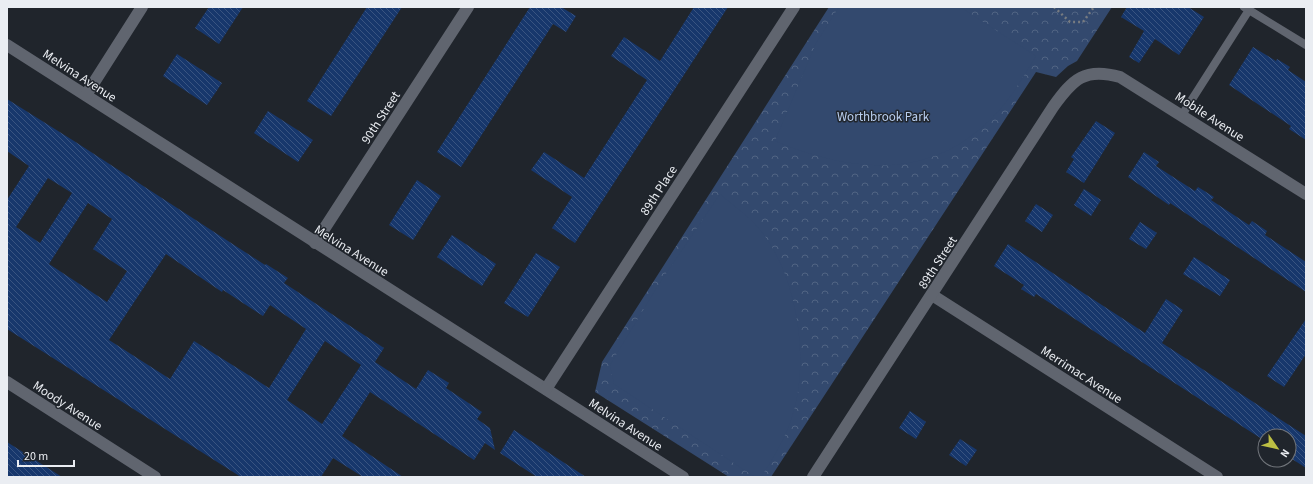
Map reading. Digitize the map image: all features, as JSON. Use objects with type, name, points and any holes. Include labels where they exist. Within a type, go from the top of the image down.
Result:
[{"type":"street","points":[[86,95],[142,7]]},
{"type":"street","name":"90th Street","points":[[315,243],[468,7]]},
{"type":"street","name":"89th Place","points":[[546,389],[794,7]]},
{"type":"street","name":"Melvina Avenue","points":[[7,45],[683,477]]},
{"type":"street","name":"Mobile Avenue","points":[[1095,74],[1109,74],[1120,77],[1306,194]]},
{"type":"street","name":"89th Street","points":[[813,477],[1064,92],[1077,80],[1095,74]]},
{"type":"street","name":"Merrimac Avenue","points":[[932,295],[1217,477]]},
{"type":"street","name":"Moody Avenue","points":[[7,382],[155,477]]},
{"type":"lane","points":[[1182,115],[1247,9],[1306,45]]},
{"type":"path","points":[[1054,7],[1070,22],[1083,22],[1094,7]]},
{"type":"green space","name":"Worthbrook Park","points":[[829,7],[1112,7],[1077,61],[1068,66],[1056,77],[1036,72],[771,477],[729,477],[595,392],[602,362]]},
{"type":"green space","points":[[839,7],[960,7],[1036,56],[999,111],[968,139],[942,153],[915,162],[888,165],[860,164],[803,152],[775,141],[816,43]]},
{"type":"green space","points":[[720,194],[751,220],[770,243],[782,266],[791,292],[797,319],[800,347],[800,374],[797,400],[784,437],[761,477],[755,477],[614,384],[610,365],[657,287]]},
{"type":"building","points":[[209,7],[243,7],[219,44],[195,28]]},
{"type":"building","points":[[367,7],[402,7],[331,116],[307,101]]},
{"type":"building","points":[[530,7],[561,7],[576,16],[566,32],[553,24],[461,167],[437,152]]},
{"type":"building","points":[[694,7],[728,7],[575,243],[552,228],[572,197],[531,170],[544,152],[584,178],[647,80],[611,56],[624,37],[660,61]]},
{"type":"building","points":[[1127,7],[1188,7],[1204,17],[1179,55],[1155,39],[1139,63],[1129,57],[1144,31],[1121,17]]},
{"type":"building","points":[[1253,47],[1276,61],[1277,59],[1290,67],[1288,70],[1306,82],[1306,140],[1289,129],[1291,126],[1229,85]]},
{"type":"building","points":[[177,54],[222,83],[207,105],[163,76]]},
{"type":"building","points":[[7,99],[265,265],[266,264],[288,278],[284,283],[384,348],[375,362],[416,389],[428,370],[449,383],[446,388],[482,412],[477,419],[490,428],[495,450],[485,443],[474,460],[370,392],[342,436],[403,477],[363,477],[333,458],[321,477],[241,477],[7,329],[7,200],[29,166],[7,151]],"holes":[[[48,178],[72,193],[40,243],[16,227]],[[88,203],[112,219],[93,249],[127,271],[107,302],[49,264]],[[166,254],[222,292],[223,290],[263,316],[270,305],[306,329],[269,388],[194,341],[170,379],[109,340]],[[325,341],[361,365],[322,424],[287,400]]]},
{"type":"building","points":[[268,111],[313,140],[298,162],[254,133]]},
{"type":"building","points":[[1096,121],[1115,133],[1084,183],[1066,172],[1074,159],[1071,157]]},
{"type":"building","points":[[1144,152],[1159,162],[1156,166],[1195,191],[1198,187],[1214,197],[1211,200],[1249,225],[1252,221],[1267,231],[1265,235],[1306,262],[1306,292],[1170,203],[1169,205],[1128,177]]},
{"type":"building","points":[[417,180],[441,196],[413,240],[389,225]]},
{"type":"building","points":[[1084,189],[1101,200],[1091,216],[1074,205]]},
{"type":"building","points":[[1036,204],[1053,215],[1042,232],[1025,221]]},
{"type":"building","points":[[1140,222],[1157,233],[1146,249],[1129,239]]},
{"type":"building","points":[[452,235],[496,264],[482,286],[437,257]]},
{"type":"building","points":[[1008,244],[1145,333],[1166,299],[1183,310],[1162,343],[1294,428],[1257,428],[1257,436],[1036,294],[1034,297],[1021,289],[1024,285],[994,266]]},
{"type":"building","points":[[536,253],[560,267],[528,317],[504,303]]},
{"type":"building","points":[[1194,257],[1230,280],[1220,296],[1183,274]]},
{"type":"building","points":[[1306,319],[1306,354],[1284,387],[1267,376]]},
{"type":"building","points":[[910,411],[926,422],[916,439],[899,428]]},
{"type":"building","points":[[514,430],[586,477],[537,477],[500,453]]},
{"type":"building","points":[[1297,430],[1306,436],[1306,468],[1297,462]]},
{"type":"building","points":[[960,439],[977,450],[966,466],[949,455]]},
{"type":"building","points":[[7,442],[62,477],[7,477]]}]
